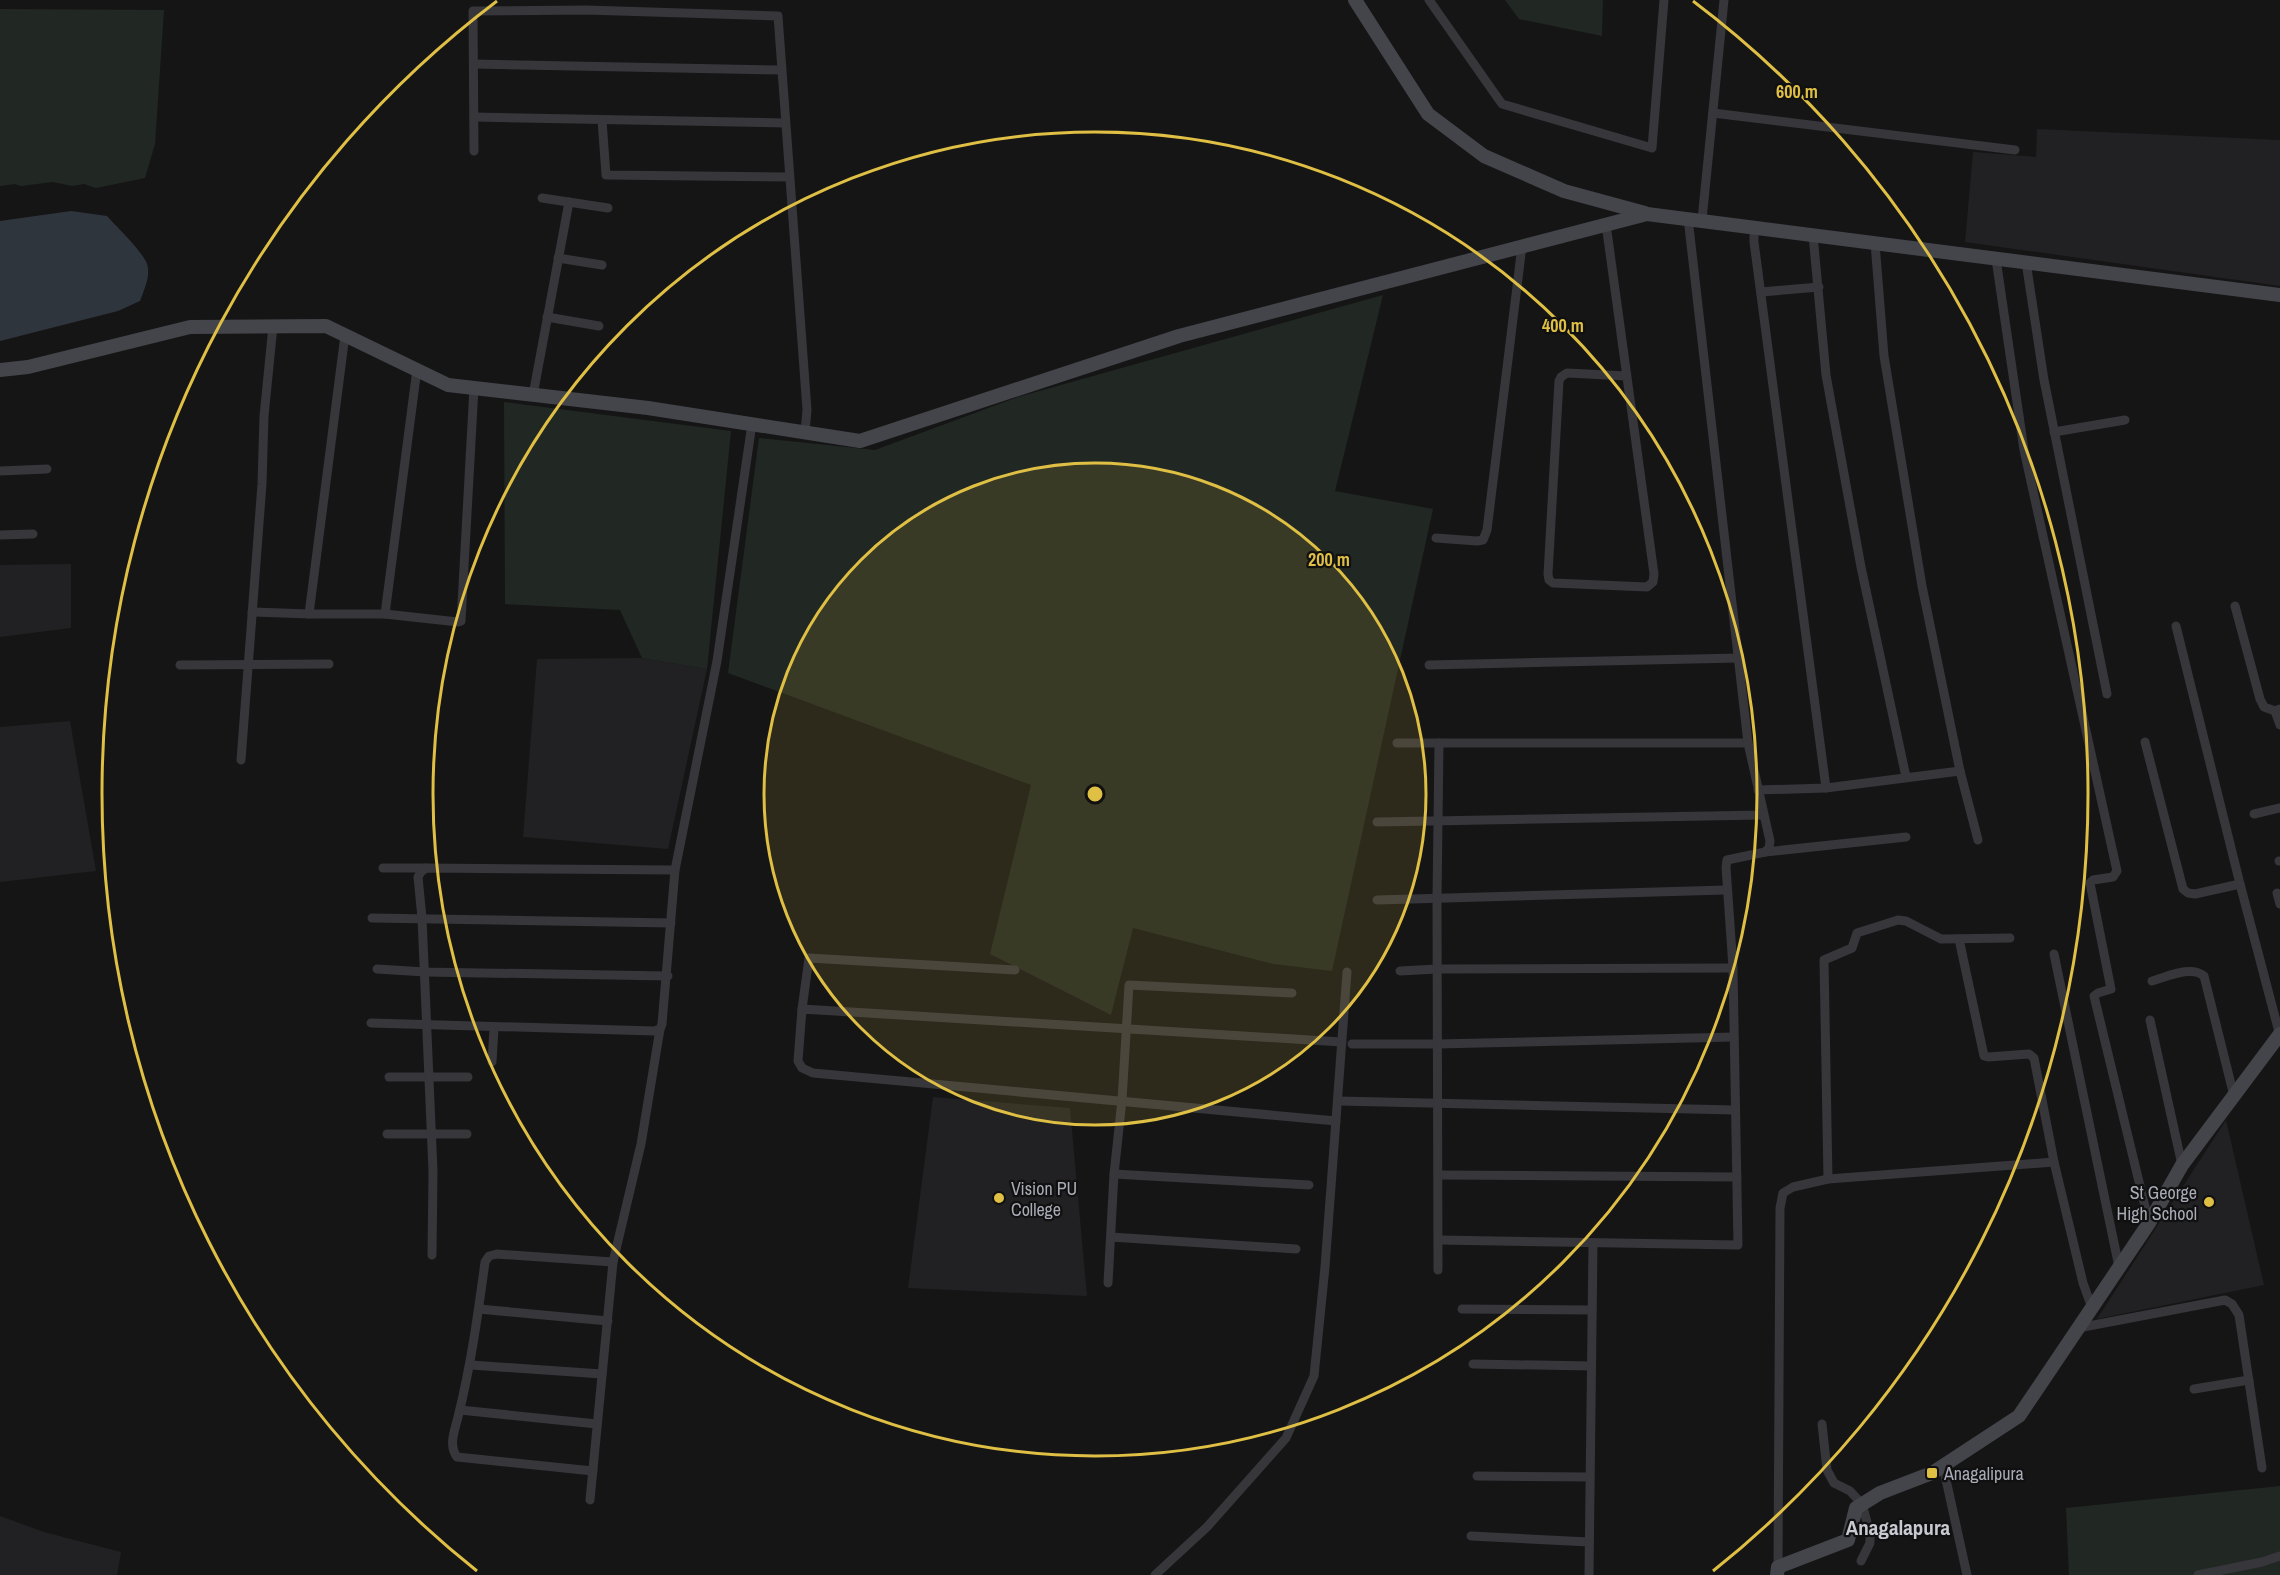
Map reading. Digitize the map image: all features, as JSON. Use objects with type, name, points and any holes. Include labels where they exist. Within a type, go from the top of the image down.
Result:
[{"type":"main road","points":[[1354,0],[1428,114],[1484,156],[1564,191],[1647,214],[2280,295]]},
{"type":"main road","points":[[0,370],[28,367],[190,327],[326,326],[448,385],[648,408],[860,441],[1179,336],[1647,214]]},
{"type":"main road","points":[[1778,1571],[1848,1540],[1856,1508],[1880,1493],[1932,1473],[2019,1416],[2149,1223],[2182,1165],[2280,1035]]},
{"type":"street","points":[[1429,0],[1502,104],[1652,148],[1664,0]]},
{"type":"street","points":[[1724,0],[1713,113],[1695,219],[1748,742],[1770,841],[1769,848],[1765,852]]},
{"type":"street","points":[[474,151],[473,11],[586,10],[778,16],[784,123],[807,410],[805,432]]},
{"type":"street","points":[[474,64],[781,70]]},
{"type":"street","points":[[1713,113],[2015,150]]},
{"type":"street","points":[[474,117],[784,123]]},
{"type":"street","points":[[602,120],[606,175],[789,177]]},
{"type":"street","points":[[543,198],[608,208]]},
{"type":"street","points":[[533,395],[569,202]]},
{"type":"street","points":[[1606,224],[1627,375],[1654,574],[1653,582],[1647,587],[1553,583],[1549,580],[1548,574],[1559,381],[1561,376],[1567,373],[1627,375]]},
{"type":"street","points":[[1754,227],[1826,788]]},
{"type":"street","points":[[1813,235],[1826,375],[1861,567],[1906,777]]},
{"type":"street","points":[[1875,243],[1884,356],[1922,586],[1960,771],[1978,840]]},
{"type":"street","points":[[1436,538],[1477,541],[1483,540],[1487,530],[1522,246]]},
{"type":"street","points":[[558,258],[602,265]]},
{"type":"street","points":[[1996,259],[2024,450],[2118,871],[2113,878],[2093,880],[2090,883],[2111,989],[2094,996],[2149,1223]]},
{"type":"street","points":[[2026,262],[2044,380],[2107,694]]},
{"type":"street","points":[[1761,291],[1819,287]]},
{"type":"street","points":[[547,317],[599,326]]},
{"type":"street","points":[[240,760],[262,484],[264,416],[273,326]]},
{"type":"street","points":[[309,614],[345,335]]},
{"type":"street","points":[[385,614],[417,369]]},
{"type":"street","points":[[252,612],[385,614],[458,622],[462,618],[474,388]]},
{"type":"street","points":[[2054,432],[2125,420]]},
{"type":"street","points":[[590,1500],[613,1262],[641,1144],[662,1024],[668,976],[675,870],[717,660],[752,424]]},
{"type":"street","points":[[0,471],[47,469]]},
{"type":"street","points":[[0,535],[33,534]]},
{"type":"street","points":[[2235,606],[2260,699],[2264,707],[2277,710],[2280,725]]},
{"type":"street","points":[[2176,626],[2280,1035]]},
{"type":"street","points":[[1429,665],[1739,658]]},
{"type":"street","points":[[180,664],[329,664]]},
{"type":"street","points":[[1397,743],[1748,742]]},
{"type":"street","points":[[2145,742],[2183,889],[2195,894],[2240,884]]},
{"type":"street","points":[[1438,1270],[1439,743]]},
{"type":"street","points":[[1758,790],[1826,788],[1960,771]]},
{"type":"street","points":[[2254,814],[2280,808]]},
{"type":"street","points":[[1377,822],[1763,815]]},
{"type":"street","points":[[1439,1240],[1738,1245],[1733,968],[1726,890],[1727,860],[1765,852],[1906,837]]},
{"type":"street","points":[[383,868],[675,870]]},
{"type":"street","points":[[426,868],[418,877],[429,1077],[432,1255]]},
{"type":"street","points":[[1377,900],[1726,890]]},
{"type":"street","points":[[2277,893],[2280,904]]},
{"type":"street","points":[[372,918],[670,923]]},
{"type":"street","points":[[1828,1179],[1824,960],[1852,948],[1857,933],[1898,920],[1906,921],[1937,939],[2010,938]]},
{"type":"street","points":[[1959,939],[1984,1056],[1988,1058],[2029,1054],[2034,1058],[2054,1162],[2083,1283],[2092,1308]]},
{"type":"street","points":[[2054,954],[2119,1267]]},
{"type":"street","points":[[1015,970],[809,958],[798,1061],[802,1068],[813,1073],[1336,1121]]},
{"type":"street","points":[[1400,971],[1733,968]]},
{"type":"street","points":[[377,969],[424,972],[668,976]]},
{"type":"street","points":[[2152,981],[2190,971],[2199,972],[2204,976],[2234,1096]]},
{"type":"street","points":[[1155,1575],[1207,1527],[1287,1438],[1314,1376],[1347,972]]},
{"type":"street","points":[[1108,1283],[1114,1174],[1130,985],[1292,993]]},
{"type":"street","points":[[802,1009],[1342,1042]]},
{"type":"street","points":[[2150,1020],[2182,1165]]},
{"type":"street","points":[[371,1023],[494,1028],[654,1031],[660,1029]]},
{"type":"street","points":[[492,1062],[494,1028]]},
{"type":"street","points":[[1352,1044],[1734,1038]]},
{"type":"street","points":[[389,1077],[468,1077]]},
{"type":"street","points":[[1338,1101],[1736,1110]]},
{"type":"street","points":[[387,1134],[467,1134]]},
{"type":"street","points":[[1778,1571],[1780,1208],[1783,1193],[1793,1187],[1828,1179],[2054,1162]]},
{"type":"street","points":[[1114,1174],[1309,1185]]},
{"type":"street","points":[[1438,1175],[1737,1177]]},
{"type":"street","points":[[1111,1237],[1296,1249]]},
{"type":"street","points":[[1589,1575],[1593,1243]]},
{"type":"street","points":[[593,1471],[457,1457],[453,1452],[453,1438],[471,1365],[485,1262],[489,1256],[497,1254],[613,1262]]},
{"type":"street","points":[[2078,1328],[2225,1300],[2232,1304],[2239,1315],[2262,1468]]},
{"type":"street","points":[[479,1309],[608,1321]]},
{"type":"street","points":[[1462,1309],[1592,1310]]},
{"type":"street","points":[[1473,1364],[1591,1366]]},
{"type":"street","points":[[471,1365],[602,1374]]},
{"type":"street","points":[[2194,1389],[2249,1380]]},
{"type":"street","points":[[460,1410],[597,1424]]},
{"type":"street","points":[[1822,1424],[1827,1470],[1834,1483],[1850,1491],[1862,1504],[1870,1533],[1870,1543],[1861,1560]]},
{"type":"street","points":[[1943,1466],[1967,1575]]},
{"type":"street","points":[[1477,1476],[1590,1477]]},
{"type":"street","points":[[1471,1536],[1589,1542]]},
{"type":"street","points":[[2198,1575],[2280,1556]]},
{"type":"shaded area","points":[[1505,0],[1603,0],[1602,36],[1519,19]]},
{"type":"shaded area","points":[[0,9],[164,10],[155,144],[145,178],[96,188],[84,184],[72,186],[53,182],[0,186]]},
{"type":"shaded area","points":[[2037,129],[2280,140],[2280,286],[1965,242],[1973,152],[2036,157]]},
{"type":"shaded area","points":[[71,211],[107,216],[145,259],[148,273],[140,301],[118,311],[0,341],[0,221]]},
{"type":"shaded area","points":[[1383,295],[1335,491],[1433,509],[1332,971],[1273,964],[1133,928],[1111,1015],[990,954],[1031,785],[728,673],[759,438],[875,450],[1018,397]]},
{"type":"shaded area","points":[[504,402],[731,431],[707,669],[642,658],[620,610],[505,604]]},
{"type":"shaded area","points":[[71,564],[71,628],[0,637],[0,565]]},
{"type":"shaded area","points":[[642,658],[707,669],[668,849],[523,837],[537,659]]},
{"type":"shaded area","points":[[70,721],[96,871],[0,882],[0,727]]},
{"type":"shaded area","name":"Vision PU College","points":[[933,1097],[1070,1108],[1087,1296],[908,1288]]},
{"type":"shaded area","name":"St George High School","points":[[2226,1120],[2264,1285],[2097,1319]]},
{"type":"shaded area","points":[[2280,1486],[2280,1575],[2069,1575],[2066,1508]]},
{"type":"shaded area","points":[[0,1516],[44,1532],[121,1552],[117,1575],[0,1575]]},
{"type":"place","name":"Vision PU College","points":[[999,1198]]},
{"type":"place","name":"St George High School","points":[[2209,1202]]},
{"type":"place","name":"Anagalipura","points":[[1932,1473]]},
{"type":"district","name":"Anagalapura","points":[[1898,1527]]}]
